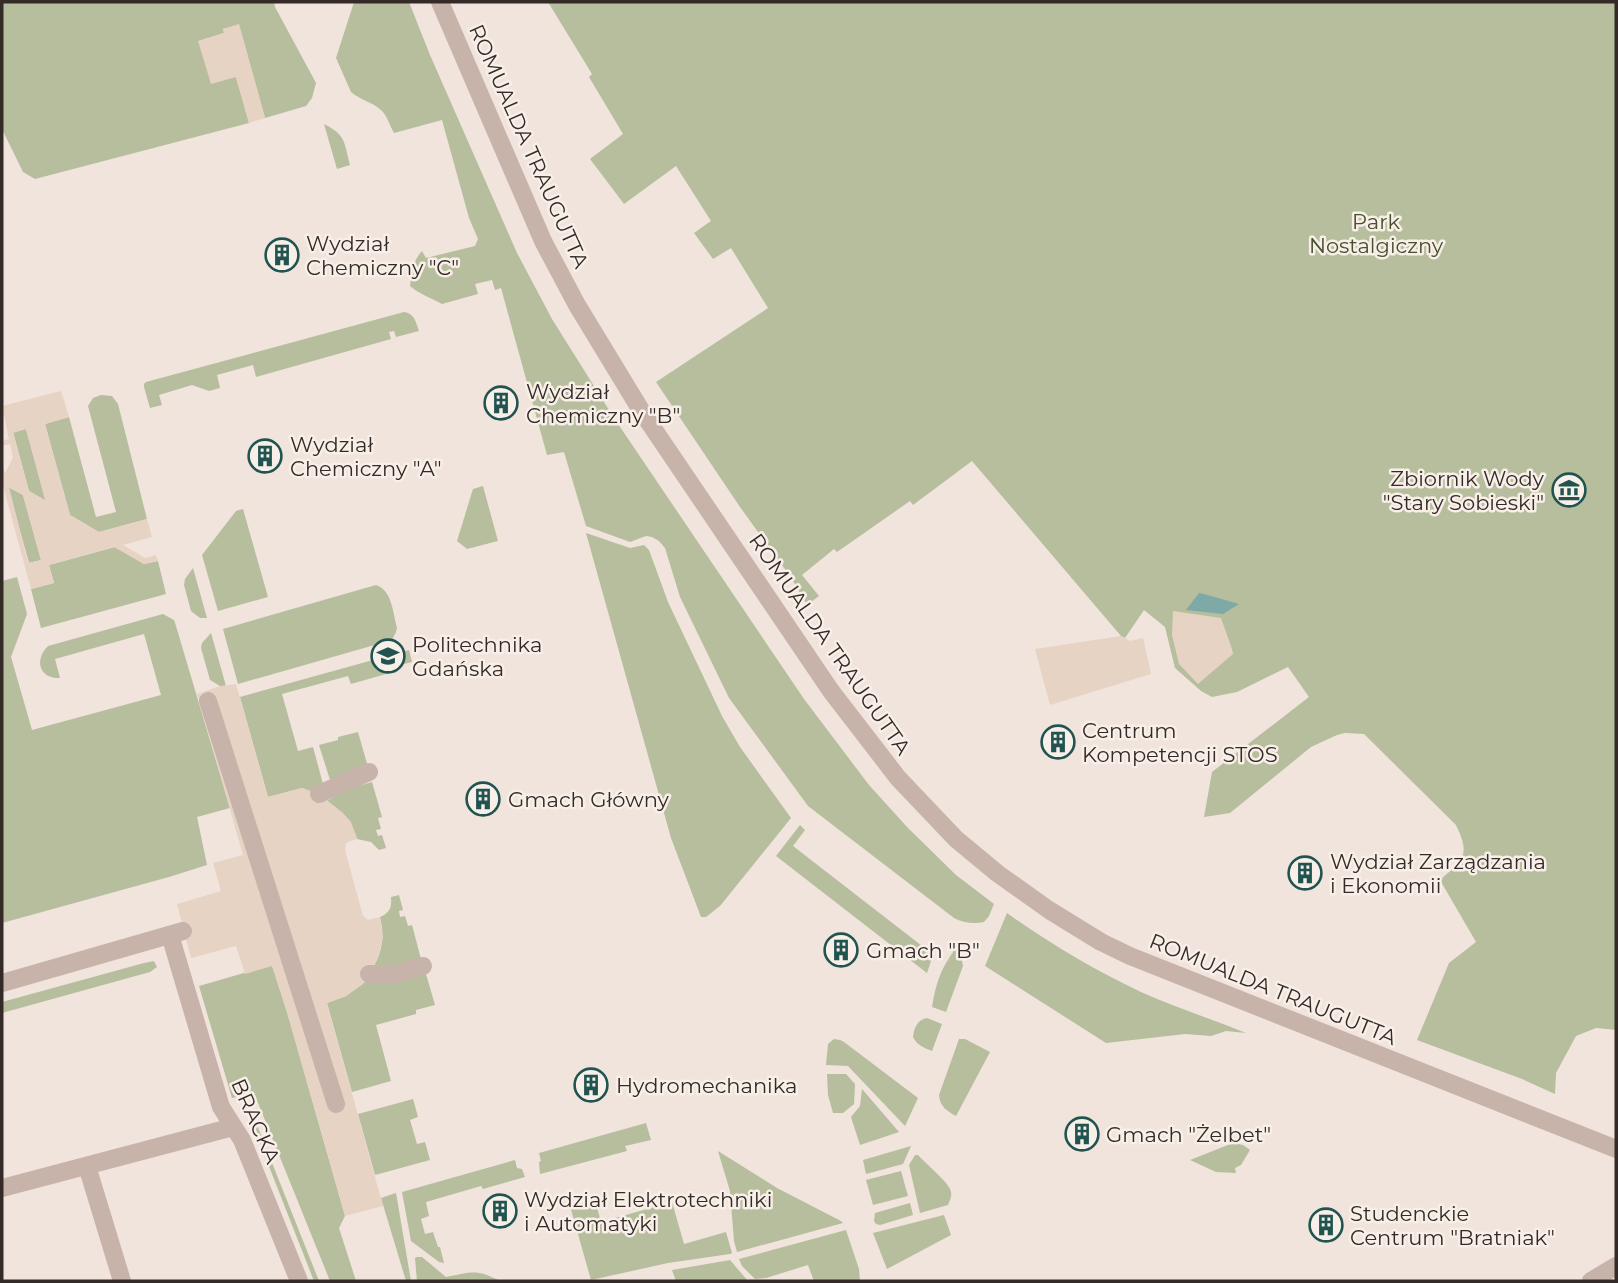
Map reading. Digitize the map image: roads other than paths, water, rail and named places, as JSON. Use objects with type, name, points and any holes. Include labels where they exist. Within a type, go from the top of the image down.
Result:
[{"type":"street","name":"ROMUALDA TRAUGUTTA","points":[[439,2],[542,242],[642,412],[837,701],[898,778],[956,839],[997,873],[1049,910],[1130,957],[1616,1149]]},
{"type":"street","points":[[208,701],[336,1104]]},
{"type":"street","points":[[319,794],[369,772]]},
{"type":"street","name":"BRACKA","points":[[2,983],[177,933],[221,1107],[242,1140],[299,1281]]},
{"type":"street","points":[[369,974],[396,974],[423,966]]},
{"type":"street","points":[[2,1188],[233,1127]]},
{"type":"street","points":[[87,1166],[122,1281]]},
{"type":"street","points":[[1591,1281],[1616,1266]]},
{"type":"water","points":[[1199,593],[1239,604],[1223,614],[1186,610]]},
{"type":"place","name":"Wydział Chemiczny \"C\"","points":[[282,255]]},
{"type":"place","name":"Wydział Chemiczny \"B\"","points":[[501,403]]},
{"type":"place","name":"Wydział Chemiczny \"A\"","points":[[265,456]]},
{"type":"place","name":"Zbiornik Wody \"Stary Sobieski\"","points":[[1569,490]]},
{"type":"place","name":"Politechnika Gdańska","points":[[388,656]]},
{"type":"place","name":"Centrum Kompetencji STOS","points":[[1058,742]]},
{"type":"place","name":"Gmach Główny","points":[[483,799]]},
{"type":"place","name":"Wydział Zarządzania i Ekonomii","points":[[1305,873]]},
{"type":"place","name":"Gmach \"B\"","points":[[841,950]]},
{"type":"place","name":"Hydromechanika","points":[[591,1085]]},
{"type":"place","name":"Gmach \"Żelbet\"","points":[[1082,1134]]},
{"type":"place","name":"Wydział Elektrotechniki i Automatyki","points":[[500,1211]]},
{"type":"place","name":"Studenckie Centrum \"Bratniak\"","points":[[1326,1225]]},
{"type":"park label","name":"Park Nostalgiczny","points":[[1376,233]]}]
